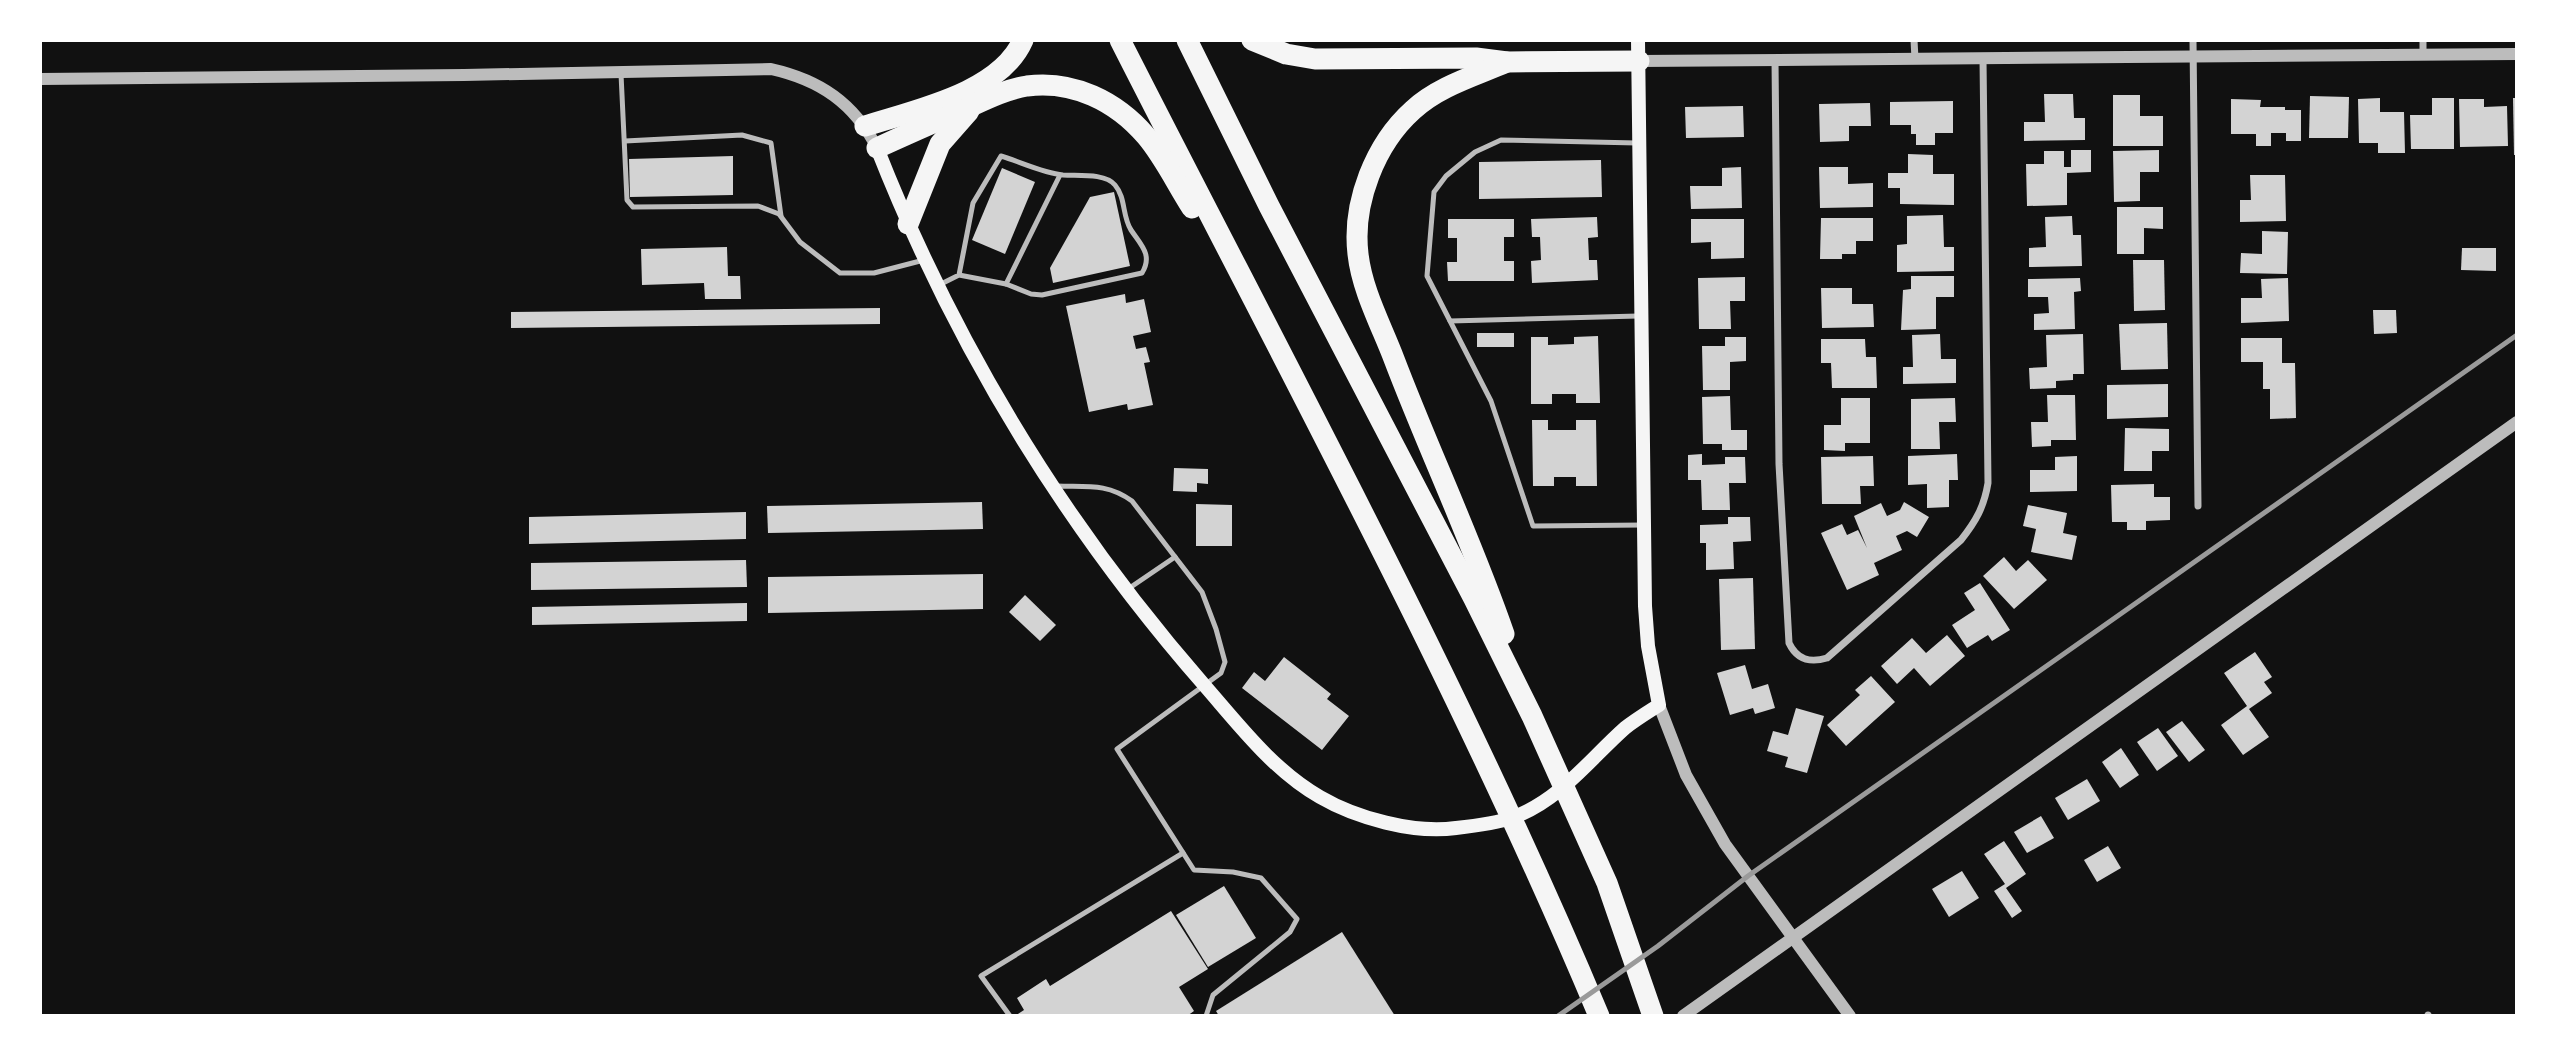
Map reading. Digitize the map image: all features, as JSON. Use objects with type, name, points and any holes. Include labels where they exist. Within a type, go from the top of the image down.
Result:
[{"type":"highway","points":[[866,126],[963,93],[1003,69],[1018,52],[1023,40]]},
{"type":"highway","points":[[1120,40],[1463,713],[1555,911],[1599,1016]]},
{"type":"highway","points":[[1187,40],[1269,206],[1532,716],[1607,883],[1653,1016]]},
{"type":"highway","points":[[1252,40],[1286,54],[1315,59],[1476,58],[1507,62],[1638,51]]},
{"type":"highway","points":[[1507,62],[1453,84],[1413,109],[1398,126],[1382,149],[1368,177],[1357,227],[1357,253],[1364,281],[1409,397],[1490,592],[1532,716]]},
{"type":"highway","points":[[877,148],[999,94],[1027,86],[1077,89],[1120,110],[1146,136],[1251,300]]},
{"type":"highway","points":[[908,225],[940,144],[974,105]]},
{"type":"main road","points":[[877,148],[924,260],[979,364],[1052,486],[1101,559],[1165,641],[1282,769],[1319,797],[1351,813],[1385,822],[1454,829],[1513,817],[1538,805],[1564,786],[1626,727],[1659,705],[1646,619],[1638,51]]},
{"type":"street","points":[[1914,40],[1915,59]]},
{"type":"street","points":[[2193,40],[2198,506]]},
{"type":"street","points":[[2423,40],[2423,55]]},
{"type":"street","points":[[1638,51],[1775,60],[2517,54]]},
{"type":"street","points":[[1775,60],[1780,513],[1789,643],[1802,659],[1814,662],[1827,658],[1961,540],[1976,521],[1985,501],[1988,483],[1983,58]]},
{"type":"street","points":[[40,79],[763,68],[813,81],[835,95],[866,126],[877,148]]},
{"type":"street","points":[[1686,1013],[2517,422]]},
{"type":"street","points":[[1659,705],[1686,775],[1704,810],[1725,844],[1850,1016]]},
{"type":"lane","points":[[621,72],[627,200],[633,207],[758,206],[781,216]]},
{"type":"lane","points":[[625,141],[742,135],[771,143],[781,216],[800,242],[839,273],[874,273],[924,260]]},
{"type":"lane","points":[[1639,144],[1501,140],[1475,152],[1446,176],[1434,192],[1427,276],[1491,401],[1533,526],[1644,525]]},
{"type":"lane","points":[[938,286],[959,275],[1006,284],[1031,295],[1042,295],[1142,273],[1147,265],[1147,252],[1125,220],[1122,197],[1109,179],[1060,175],[1001,156],[973,203],[959,275]]},
{"type":"lane","points":[[1006,284],[1060,175]]},
{"type":"lane","points":[[1450,320],[1642,316]]},
{"type":"lane","points":[[1052,486],[1102,487],[1118,491],[1132,501],[1202,592],[1216,629],[1225,662],[1221,673],[1117,749],[1194,870],[1233,872],[1261,878],[1297,919],[1290,932],[1213,995],[1206,1016]]},
{"type":"lane","points":[[1126,590],[1175,557]]},
{"type":"lane","points":[[1010,1016],[981,976],[1183,853]]},
{"type":"building","points":[[2044,94],[2073,94],[2074,118],[2085,118],[2085,140],[2024,141],[2024,122],[2045,122]]},
{"type":"building","points":[[2113,95],[2140,95],[2140,116],[2163,116],[2163,146],[2113,146]]},
{"type":"building","points":[[2310,96],[2349,97],[2348,138],[2309,138]]},
{"type":"building","points":[[2380,98],[2380,112],[2404,112],[2405,153],[2378,153],[2378,143],[2359,143],[2358,99]]},
{"type":"building","points":[[2432,98],[2454,98],[2454,149],[2411,149],[2410,115],[2432,115]]},
{"type":"building","points":[[2513,98],[2517,98],[2517,155],[2514,155]]},
{"type":"building","points":[[2231,99],[2261,100],[2260,107],[2301,110],[2301,141],[2286,141],[2286,133],[2271,133],[2271,146],[2256,146],[2256,134],[2231,134]]},
{"type":"building","points":[[2459,99],[2484,99],[2484,107],[2507,106],[2508,146],[2460,147]]},
{"type":"building","points":[[1953,101],[1953,133],[1935,133],[1935,145],[1916,145],[1916,134],[1911,134],[1911,125],[1890,125],[1890,102]]},
{"type":"building","points":[[1870,103],[1871,126],[1849,126],[1849,141],[1820,142],[1819,104]]},
{"type":"building","points":[[1743,106],[1744,137],[1686,138],[1685,107]]},
{"type":"building","points":[[2071,150],[2091,150],[2091,172],[2067,173],[2067,205],[2027,206],[2026,164],[2044,164],[2044,151],[2064,151],[2064,167],[2071,167]]},
{"type":"building","points":[[2159,150],[2159,172],[2140,172],[2140,201],[2114,202],[2113,151]]},
{"type":"building","points":[[1908,154],[1933,155],[1933,174],[1954,174],[1954,205],[1900,204],[1900,188],[1888,188],[1888,173],[1908,173]]},
{"type":"building","points":[[733,156],[733,195],[630,197],[629,159]]},
{"type":"building","points":[[1601,160],[1602,197],[1479,199],[1479,162]]},
{"type":"building","points":[[1741,167],[1742,208],[1691,209],[1690,186],[1722,186],[1722,168]]},
{"type":"building","points":[[1819,167],[1848,167],[1848,184],[1873,183],[1873,207],[1820,208]]},
{"type":"building","points":[[1002,168],[1035,182],[1005,254],[972,240]]},
{"type":"building","points":[[2250,175],[2285,175],[2286,221],[2240,222],[2240,200],[2251,200]]},
{"type":"building","points":[[1114,192],[1130,266],[1053,283],[1050,268],[1090,197]]},
{"type":"building","points":[[2117,207],[2163,207],[2163,229],[2144,228],[2144,254],[2117,254]]},
{"type":"building","points":[[1943,215],[1944,247],[1954,247],[1954,271],[1897,272],[1897,245],[1907,244],[1907,216]]},
{"type":"building","points":[[2072,216],[2073,235],[2081,235],[2082,266],[2029,267],[2029,248],[2046,247],[2045,217]]},
{"type":"building","points":[[1597,217],[1598,237],[1588,238],[1589,260],[1597,260],[1598,280],[1532,283],[1531,261],[1541,260],[1540,237],[1532,237],[1531,219]]},
{"type":"building","points":[[1821,218],[1873,218],[1873,241],[1856,241],[1856,254],[1842,254],[1842,259],[1820,259]]},
{"type":"building","points":[[1448,219],[1514,219],[1514,237],[1504,237],[1504,261],[1514,261],[1514,281],[1448,281],[1447,262],[1457,262],[1457,238],[1448,238]]},
{"type":"building","points":[[1691,219],[1744,219],[1744,258],[1711,259],[1711,242],[1691,243]]},
{"type":"building","points":[[2262,231],[2288,232],[2287,274],[2240,273],[2241,253],[2262,254]]},
{"type":"building","points":[[727,247],[728,276],[740,276],[741,299],[705,299],[704,283],[642,285],[641,249]]},
{"type":"building","points":[[2462,248],[2496,248],[2496,271],[2461,270]]},
{"type":"building","points":[[2133,260],[2164,260],[2165,310],[2134,311]]},
{"type":"building","points":[[1911,276],[1954,276],[1954,297],[1936,297],[1936,329],[1901,330],[1903,290],[1911,289]]},
{"type":"building","points":[[1745,277],[1745,301],[1730,301],[1731,329],[1699,329],[1698,278]]},
{"type":"building","points":[[2080,278],[2081,291],[2074,292],[2075,329],[2034,330],[2034,314],[2049,313],[2048,297],[2028,297],[2028,279]]},
{"type":"building","points":[[2288,278],[2289,321],[2241,323],[2241,298],[2262,298],[2261,279]]},
{"type":"building","points":[[1821,288],[1852,288],[1852,304],[1873,304],[1874,327],[1822,328]]},
{"type":"building","points":[[1125,294],[1126,303],[1144,299],[1151,332],[1133,336],[1136,349],[1146,347],[1150,362],[1144,363],[1153,405],[1128,410],[1127,404],[1089,412],[1066,306]]},
{"type":"building","points":[[880,308],[880,324],[511,328],[511,312]]},
{"type":"building","points":[[2373,310],[2396,310],[2397,333],[2374,334]]},
{"type":"building","points":[[2167,323],[2168,369],[2121,370],[2119,324]]},
{"type":"building","points":[[1477,333],[1514,333],[1514,347],[1477,347]]},
{"type":"building","points":[[1940,334],[1941,359],[1956,359],[1956,383],[1903,384],[1903,367],[1913,367],[1912,335]]},
{"type":"building","points":[[2083,334],[2084,374],[2073,374],[2073,380],[2056,381],[2056,388],[2030,389],[2029,368],[2047,367],[2046,335]]},
{"type":"building","points":[[1598,336],[1600,403],[1576,403],[1576,394],[1552,394],[1552,404],[1531,404],[1531,337],[1548,337],[1548,345],[1574,344],[1574,337]]},
{"type":"building","points":[[1725,337],[1746,337],[1746,361],[1730,362],[1730,390],[1703,390],[1702,346],[1725,346]]},
{"type":"building","points":[[2241,338],[2282,338],[2282,363],[2295,363],[2296,418],[2270,419],[2270,389],[2263,389],[2263,362],[2241,362]]},
{"type":"building","points":[[1821,339],[1865,339],[1866,357],[1876,357],[1877,388],[1832,388],[1831,363],[1821,363]]},
{"type":"building","points":[[2168,384],[2168,417],[2107,419],[2107,385]]},
{"type":"building","points":[[2047,395],[2075,395],[2076,440],[2051,440],[2051,446],[2032,447],[2031,422],[2048,422]]},
{"type":"building","points":[[1730,396],[1731,430],[1747,430],[1747,450],[1722,450],[1722,444],[1703,444],[1702,397]]},
{"type":"building","points":[[1841,398],[1870,398],[1870,443],[1845,443],[1845,451],[1824,450],[1824,425],[1841,425]]},
{"type":"building","points":[[1955,398],[1956,422],[1939,422],[1940,449],[1911,449],[1911,399]]},
{"type":"building","points":[[1532,420],[1548,420],[1548,430],[1576,430],[1576,420],[1596,420],[1597,486],[1576,486],[1576,477],[1554,477],[1554,486],[1533,486]]},
{"type":"building","points":[[2125,428],[2169,429],[2169,451],[2152,451],[2152,471],[2124,471]]},
{"type":"building","points":[[1702,454],[1702,465],[1725,464],[1725,457],[1745,457],[1746,483],[1729,483],[1730,510],[1702,510],[1701,480],[1688,480],[1688,455]]},
{"type":"building","points":[[1957,454],[1958,480],[1949,480],[1949,507],[1927,508],[1927,484],[1908,485],[1908,456]]},
{"type":"building","points":[[1873,456],[1874,486],[1860,486],[1861,504],[1822,504],[1821,457]]},
{"type":"building","points":[[2077,456],[2077,491],[2030,492],[2030,470],[2055,470],[2055,457]]},
{"type":"building","points":[[1174,468],[1208,469],[1208,484],[1197,483],[1197,492],[1173,491]]},
{"type":"building","points":[[2154,484],[2154,497],[2170,497],[2170,520],[2146,521],[2146,530],[2127,530],[2127,522],[2112,522],[2111,485]]},
{"type":"building","points":[[982,502],[983,529],[768,533],[767,506]]},
{"type":"building","points":[[1904,502],[1929,517],[1917,537],[1907,531],[1896,536],[1902,550],[1874,563],[1879,575],[1847,590],[1821,533],[1842,524],[1847,535],[1858,530],[1867,548],[1854,516],[1881,503],[1887,516],[1900,510]]},
{"type":"building","points":[[1196,504],[1232,505],[1232,546],[1196,546]]},
{"type":"building","points":[[2028,505],[2067,513],[2063,533],[2077,536],[2072,560],[2031,552],[2036,529],[2023,526]]},
{"type":"building","points":[[746,512],[746,539],[529,544],[529,517]]},
{"type":"building","points":[[1728,517],[1750,517],[1751,541],[1733,542],[1734,569],[1706,570],[1706,543],[1700,543],[1700,525],[1728,524]]},
{"type":"building","points":[[2004,557],[2016,571],[2028,560],[2047,580],[2014,609],[1983,576]]},
{"type":"building","points":[[746,560],[747,587],[531,590],[531,563]]},
{"type":"building","points":[[983,574],[983,609],[768,613],[768,577]]},
{"type":"building","points":[[1753,578],[1755,649],[1721,650],[1719,579]]},
{"type":"building","points":[[1980,583],[2010,630],[1992,641],[1988,635],[1967,648],[1952,625],[1975,610],[1964,593]]},
{"type":"building","points":[[1025,595],[1056,625],[1040,641],[1009,612]]},
{"type":"building","points":[[747,603],[747,621],[532,625],[532,607]]},
{"type":"building","points":[[1947,635],[1965,656],[1930,686],[1914,668],[1897,684],[1881,666],[1912,638],[1926,653]]},
{"type":"building","points":[[2255,652],[2272,677],[2264,682],[2272,693],[2249,709],[2269,737],[2243,755],[2221,725],[2247,706],[2224,673]]},
{"type":"building","points":[[1284,657],[1331,694],[1327,699],[1349,716],[1322,750],[1242,688],[1254,672],[1265,681]]},
{"type":"building","points":[[1745,665],[1752,689],[1768,684],[1775,708],[1755,714],[1753,708],[1730,715],[1717,673]]},
{"type":"building","points":[[1871,676],[1895,702],[1846,746],[1827,725],[1860,695],[1855,690]]},
{"type":"building","points":[[1796,708],[1824,716],[1807,773],[1785,767],[1788,757],[1767,751],[1773,731],[1788,735]]},
{"type":"building","points":[[2182,721],[2205,750],[2189,762],[2166,732]]},
{"type":"building","points":[[2158,728],[2178,756],[2157,771],[2137,742]]},
{"type":"building","points":[[2121,748],[2139,775],[2120,788],[2102,762]]},
{"type":"building","points":[[2087,779],[2100,801],[2068,820],[2055,798]]},
{"type":"building","points":[[2041,816],[2054,838],[2027,853],[2014,832]]},
{"type":"building","points":[[2004,841],[2026,874],[2006,888],[2022,911],[2012,918],[1994,891],[2005,884],[1984,854]]},
{"type":"building","points":[[2108,846],[2121,868],[2097,882],[2084,860]]},
{"type":"building","points":[[1962,871],[1979,898],[1949,917],[1932,889]]},
{"type":"building","points":[[1224,886],[1256,938],[1208,967],[1176,915]]},
{"type":"building","points":[[1171,911],[1208,969],[1179,987],[1194,1011],[1187,1016],[1015,1016],[1024,1010],[1017,998],[1046,979],[1050,986]]},
{"type":"building","points":[[1342,932],[1395,1016],[1219,1016],[1216,1011]]},
{"type":"railway","points":[[1558,1016],[1658,946],[1748,876],[2517,335]]}]
